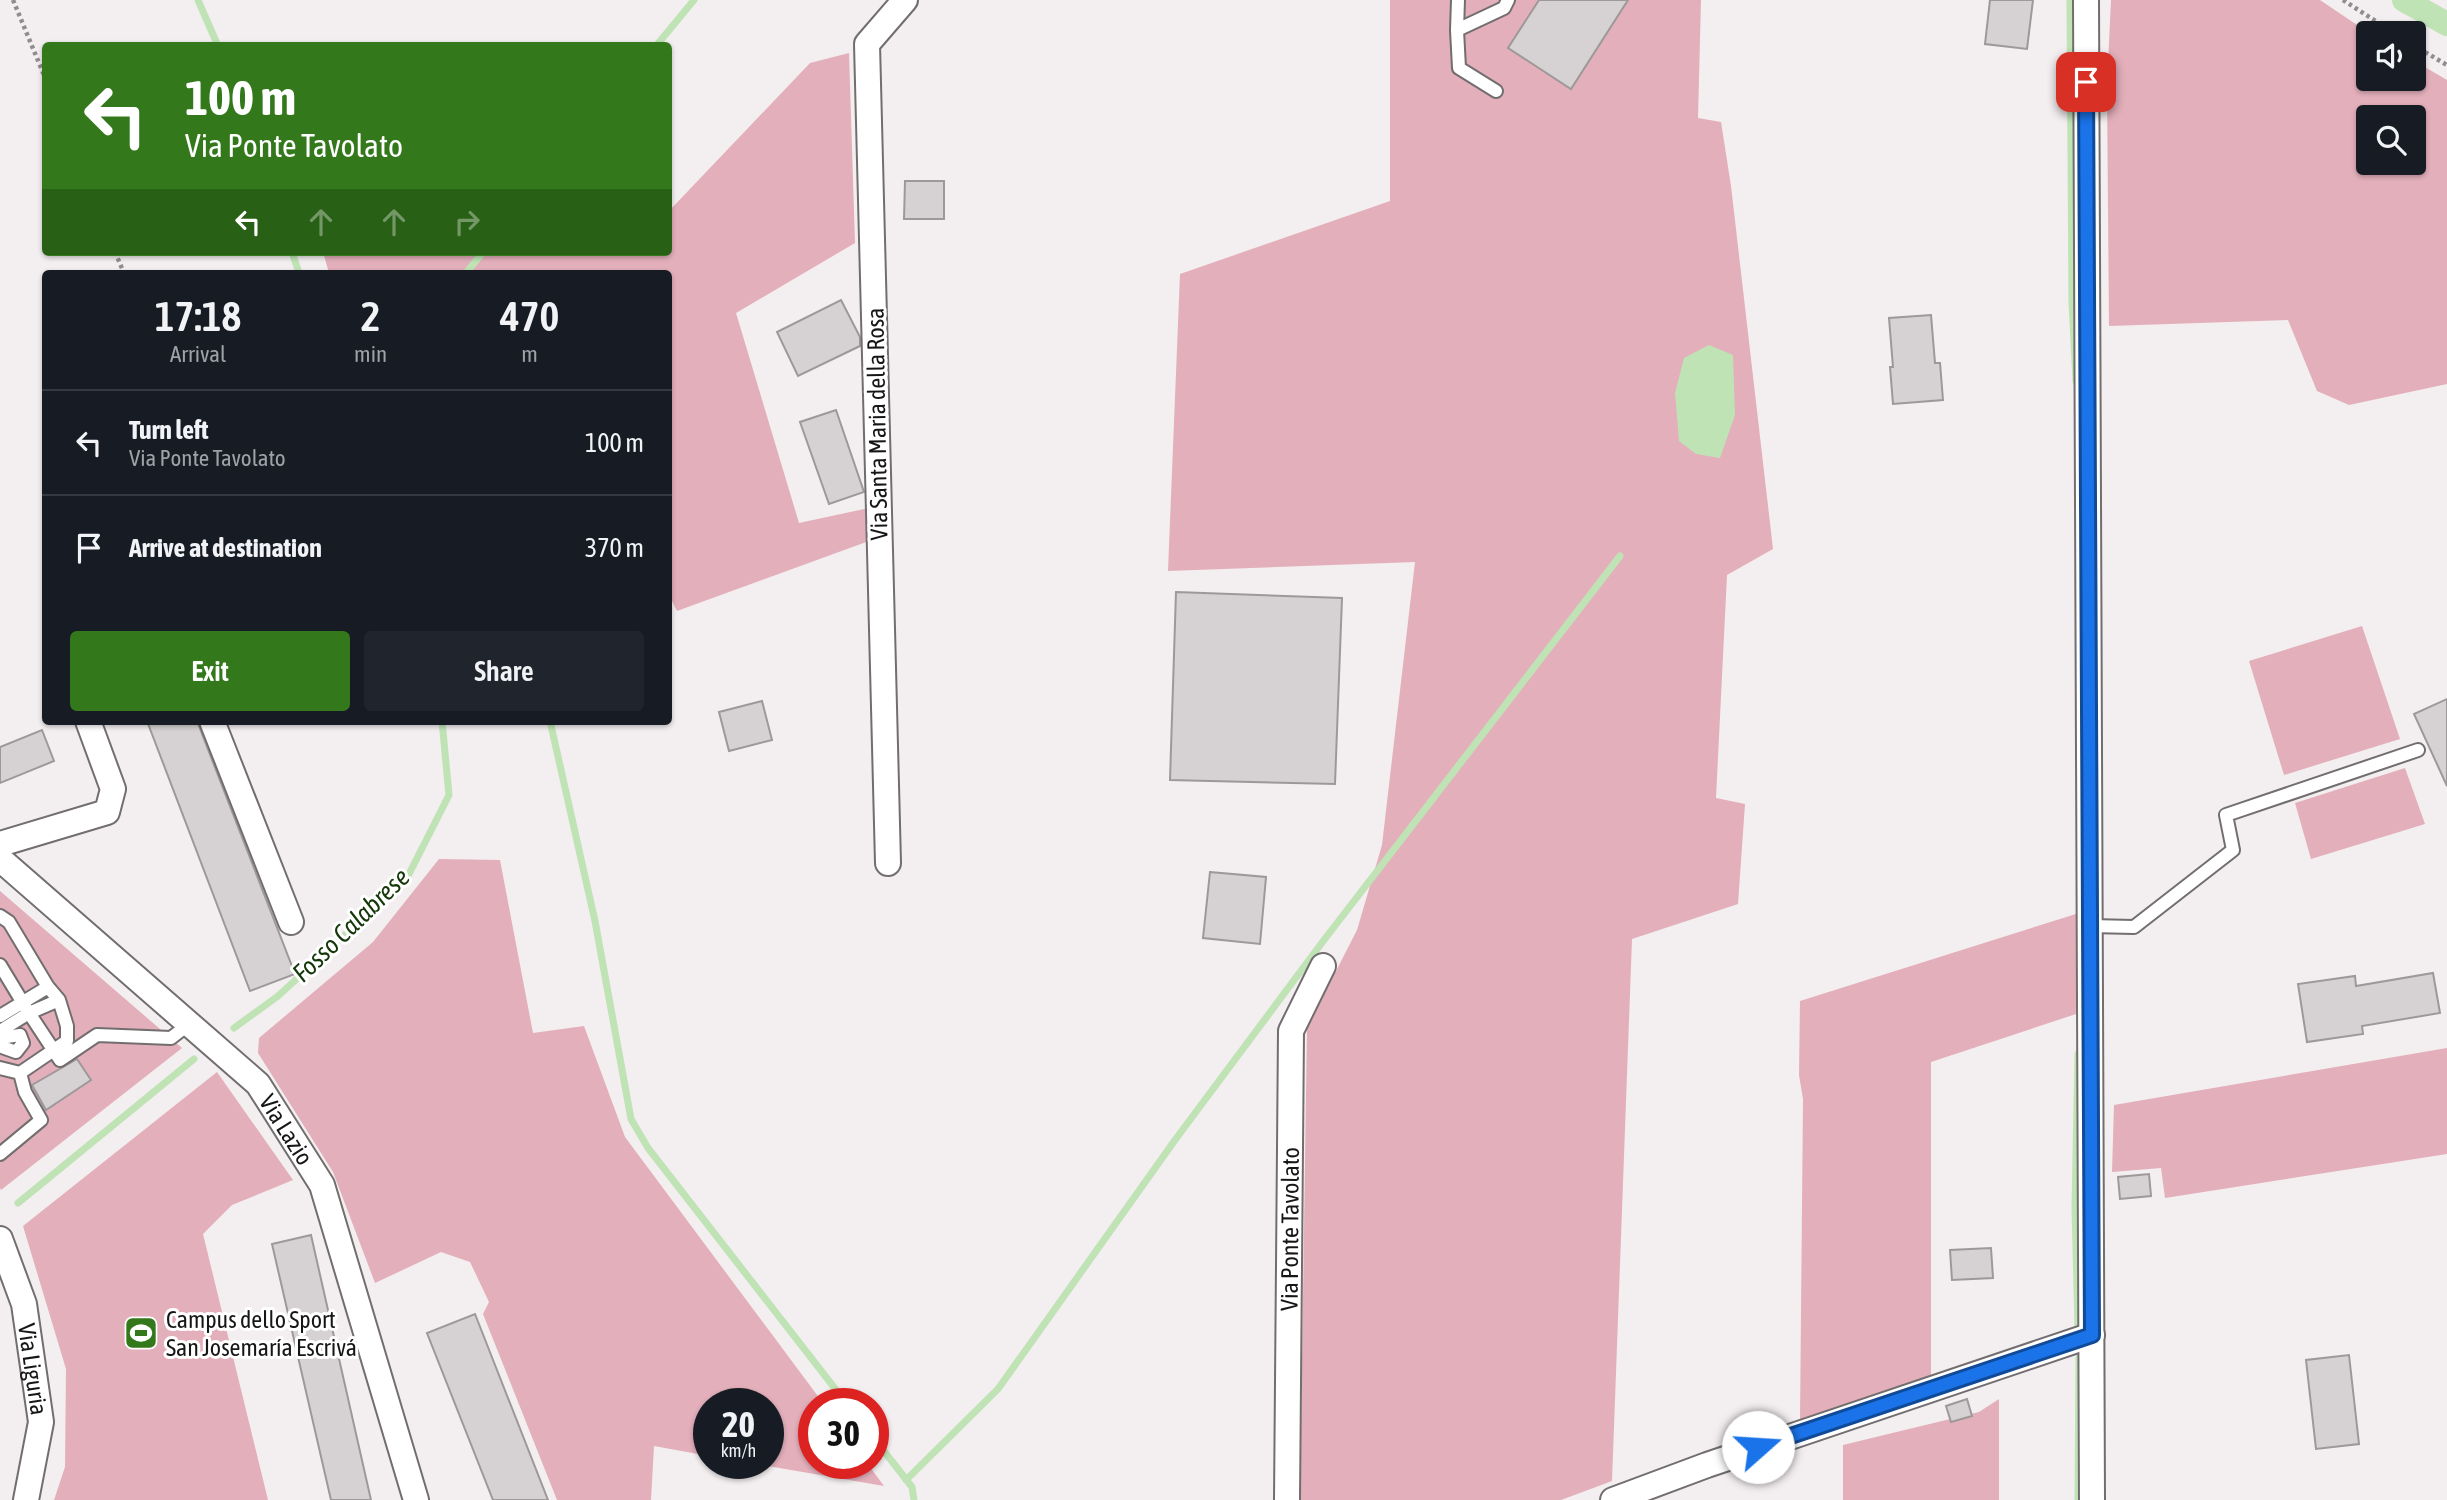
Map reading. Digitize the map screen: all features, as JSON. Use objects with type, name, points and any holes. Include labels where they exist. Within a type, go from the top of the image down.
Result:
[{"type":"street","name":"Via Santa Maria della Rosa","points":[[888,863],[867,44],[905,0]]},
{"type":"street","points":[[2085,0],[2092,1500]]},
{"type":"street","points":[[0,844],[107,812],[113,789],[89,725]]},
{"type":"street","points":[[214,725],[291,922]]},
{"type":"street","name":"Via Lazio","points":[[0,859],[258,1084],[322,1185],[416,1500]]},
{"type":"street","name":"Via Ponte Tavolato","points":[[1287,1500],[1291,1031],[1323,966]]},
{"type":"street","name":"Via Liguria","points":[[0,1239],[24,1304],[41,1422],[26,1500]]},
{"type":"street","points":[[1613,1500],[1707,1465],[2092,1335]]},
{"type":"lane","points":[[1458,0],[1459,68],[1496,91]]},
{"type":"lane","points":[[1457,30],[1504,8],[1508,0]]},
{"type":"lane","points":[[2090,926],[2134,927],[2233,850],[2226,815],[2418,750]]},
{"type":"lane","points":[[0,916],[9,922],[48,987],[59,1000],[67,1026],[66,1041],[20,1073],[0,1068]]},
{"type":"lane","points":[[0,965],[25,1008],[61,1060],[97,1035],[171,1038],[189,1024]]},
{"type":"lane","points":[[0,1031],[48,987]]},
{"type":"lane","points":[[0,1016],[59,1000]]},
{"type":"lane","points":[[0,1154],[40,1120],[25,1092],[20,1073]]},
{"type":"path","points":[[13,0],[42,70]]},
{"type":"path","points":[[2343,0],[2375,21]]},
{"type":"path","points":[[2426,53],[2447,65]]},
{"type":"shaded area","points":[[1390,0],[1701,0],[1698,118],[1721,122],[1731,186],[1773,549],[1727,575],[1716,798],[1745,804],[1738,904],[1632,939],[1612,1481],[1561,1500],[1300,1500],[1307,1028],[1357,930],[1382,845],[1415,562],[1168,571],[1180,274],[1390,201]]},
{"type":"shaded area","points":[[2111,0],[2320,0],[2356,24],[2356,91],[2426,91],[2426,68],[2447,80],[2447,384],[2349,405],[2317,391],[2288,320],[2109,326],[2107,85]]},
{"type":"shaded area","points":[[849,53],[855,243],[736,313],[799,523],[869,508],[869,541],[677,611],[672,601],[672,270],[328,270],[324,256],[672,256],[672,208],[810,63]]},
{"type":"shaded area","points":[[1709,345],[1733,355],[1735,415],[1720,458],[1696,454],[1679,441],[1675,393],[1684,358]]},
{"type":"shaded area","points":[[2362,626],[2400,739],[2284,775],[2249,661]]},
{"type":"shaded area","points":[[2405,768],[2425,824],[2311,859],[2295,803]]},
{"type":"shaded area","points":[[439,859],[500,860],[533,1033],[584,1026],[625,1137],[812,1388],[798,1388],[798,1471],[784,1469],[784,1388],[693,1388],[693,1453],[654,1446],[651,1500],[557,1500],[483,1314],[489,1302],[470,1262],[441,1252],[375,1283],[333,1172],[258,1053],[259,1038],[373,942]]},
{"type":"shaded area","points":[[0,891],[182,1048],[1,1190],[0,1188]]},
{"type":"shaded area","points":[[2079,913],[2076,1014],[1931,1062],[1931,1378],[1800,1422],[1803,1099],[1799,1075],[1800,1001]]},
{"type":"shaded area","points":[[2447,1048],[2447,1154],[2165,1198],[2161,1168],[2112,1172],[2114,1105]]},
{"type":"shaded area","name":"Campus dello Sport San Josemaría Escrivá","points":[[217,1072],[293,1180],[232,1205],[203,1234],[268,1500],[54,1500],[65,1467],[66,1369],[23,1226]]},
{"type":"shaded area","points":[[1999,1399],[1999,1500],[1843,1500],[1843,1445],[1979,1412]]},
{"type":"shaded area","points":[[844,1479],[879,1479],[884,1486]]},
{"type":"building","points":[[1539,0],[1628,0],[1571,89],[1508,48]]},
{"type":"building","points":[[1990,0],[2033,0],[2027,49],[1985,44]]},
{"type":"building","points":[[905,181],[944,181],[944,219],[904,219]]},
{"type":"building","points":[[841,300],[860,337],[860,346],[798,376],[777,332]]},
{"type":"building","points":[[1931,315],[1935,363],[1940,363],[1943,400],[1893,404],[1889,318]]},
{"type":"building","points":[[836,410],[864,492],[829,504],[800,422]]},
{"type":"building","points":[[1176,592],[1342,598],[1335,784],[1170,780]]},
{"type":"building","points":[[2447,699],[2447,786],[2414,714]]},
{"type":"building","points":[[762,701],[772,740],[729,751],[719,712]]},
{"type":"building","points":[[149,725],[199,725],[295,974],[250,991]]},
{"type":"building","points":[[42,730],[54,761],[0,783],[0,747]]},
{"type":"building","points":[[1210,872],[1266,877],[1260,944],[1203,938]]},
{"type":"building","points":[[2433,973],[2440,1013],[2362,1026],[2363,1034],[2307,1042],[2298,984],[2355,976],[2356,986]]},
{"type":"building","points":[[77,1059],[91,1080],[46,1110],[32,1085]]},
{"type":"building","points":[[2149,1174],[2151,1196],[2120,1199],[2118,1177]]},
{"type":"building","points":[[311,1235],[371,1500],[331,1500],[272,1244]]},
{"type":"building","points":[[1991,1248],[1993,1278],[1952,1280],[1950,1250]]},
{"type":"building","points":[[475,1314],[548,1500],[493,1500],[427,1333]]},
{"type":"building","points":[[2349,1355],[2359,1444],[2316,1449],[2306,1360]]},
{"type":"building","points":[[1967,1399],[1972,1416],[1951,1422],[1946,1406]]},
{"type":"waterway","name":"Fosso Calabrese","points":[[198,0],[216,42]]},
{"type":"waterway","points":[[659,42],[694,0]]},
{"type":"waterway","points":[[2070,0],[2072,302],[2076,381]]},
{"type":"waterway","points":[[2404,0],[2447,24]]},
{"type":"waterway","name":"Fosso Calabrese","points":[[293,256],[298,270]]},
{"type":"waterway","points":[[468,270],[480,256]]},
{"type":"waterway","points":[[906,1480],[998,1389],[1175,1140],[1324,940],[1620,556]]},
{"type":"waterway","name":"Fosso Calabrese","points":[[234,1028],[278,996],[407,878],[449,795],[442,725]]},
{"type":"waterway","points":[[551,725],[595,921],[631,1119],[648,1148],[835,1388]]},
{"type":"waterway","points":[[2078,1054],[2075,1207],[2078,1329]]},
{"type":"waterway","name":"Fosso Calabrese","points":[[18,1203],[194,1059]]},
{"type":"waterway","points":[[2078,1500],[2079,1358]]},
{"type":"waterway","points":[[889,1458],[912,1487],[914,1500]]},
{"type":"place","name":"Campus dello Sport San Josemaría Escrivá","points":[[141,1333]]},
{"type":"route","points":[[1758,1447],[2092,1335],[2086,82]]}]
